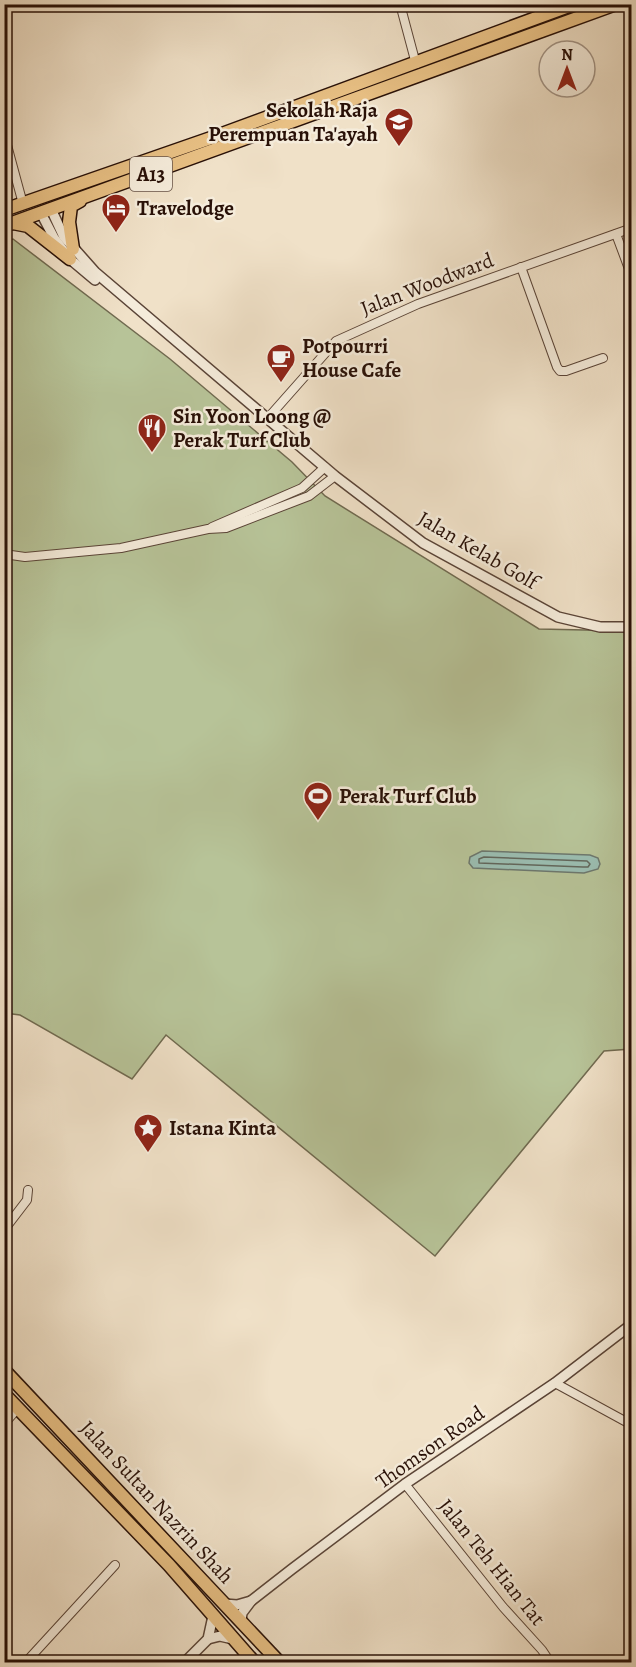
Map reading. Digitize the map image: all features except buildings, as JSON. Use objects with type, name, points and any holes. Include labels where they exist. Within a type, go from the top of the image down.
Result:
[{"type":"main road","name":"A13","points":[[4,210],[416,64],[574,4]]},
{"type":"main road","name":"A13","points":[[7,223],[87,197],[616,4]]},
{"type":"main road","points":[[46,210],[52,198],[86,187],[92,179]]},
{"type":"main road","points":[[71,254],[69,222],[71,206],[87,197]]},
{"type":"main road","points":[[7,223],[28,226],[71,254]]},
{"type":"main road","name":"Jalan Sultan Nazrin Shah","points":[[4,1370],[279,1662]]},
{"type":"main road","name":"Jalan Sultan Nazrin Shah","points":[[4,1394],[169,1565],[254,1662]]},
{"type":"street","points":[[400,4],[416,64]]},
{"type":"street","points":[[4,134],[22,204]]},
{"type":"street","points":[[46,210],[64,237],[71,254]]},
{"type":"street","name":"Jalan Woodward","points":[[267,419],[336,341],[411,307],[632,228]]},
{"type":"street","points":[[616,234],[632,277]]},
{"type":"street","name":"Jalan Kelab Golf","points":[[71,254],[264,414],[334,476],[423,543],[558,617],[600,627],[632,627]]},
{"type":"street","name":"Jalan Kelab Golf","points":[[71,254],[261,418],[267,419]]},
{"type":"street","points":[[520,267],[556,367],[560,371],[566,371],[603,358]]},
{"type":"street","points":[[208,529],[302,488],[325,467]]},
{"type":"street","points":[[4,554],[25,557],[121,548],[208,529],[226,528],[309,495],[334,476]]},
{"type":"street","points":[[4,1230],[27,1200],[28,1190]]},
{"type":"street","name":"Thomson Road","points":[[241,1621],[242,1613],[251,1601],[405,1484],[555,1383],[632,1324]]},
{"type":"street","points":[[555,1383],[632,1425]]},
{"type":"street","points":[[4,1424],[18,1408]]},
{"type":"street","name":"Jalan Teh Hian Tat","points":[[405,1484],[550,1662]]},
{"type":"street","points":[[26,1662],[115,1565]]},
{"type":"street","points":[[225,1604],[237,1605],[251,1601]]},
{"type":"street","points":[[208,1639],[213,1616]]},
{"type":"street","points":[[185,1662],[208,1639],[220,1636],[233,1639]]},
{"type":"green space","name":"Perak Turf Club","points":[[13,239],[170,359],[292,462],[325,496],[539,629],[631,631],[631,1049],[604,1051],[435,1256],[166,1035],[132,1079],[20,1015],[5,1013],[4,242]]},
{"type":"water","points":[[482,851],[590,855],[598,858],[600,864],[598,869],[584,873],[473,868],[469,863],[470,857]]},
{"type":"place","name":"Sekolah Raja Perempuan Ta'ayah","points":[[399,148]]},
{"type":"place","name":"Travelodge","points":[[116,234]]},
{"type":"place","name":"Potpourri House Cafe","points":[[281,384]]},
{"type":"place","name":"Sin Yoon Loong @ Perak Turf Club","points":[[152,454]]},
{"type":"place","name":"Perak Turf Club","points":[[318,822]]},
{"type":"place","name":"Istana Kinta","points":[[148,1154]]}]
